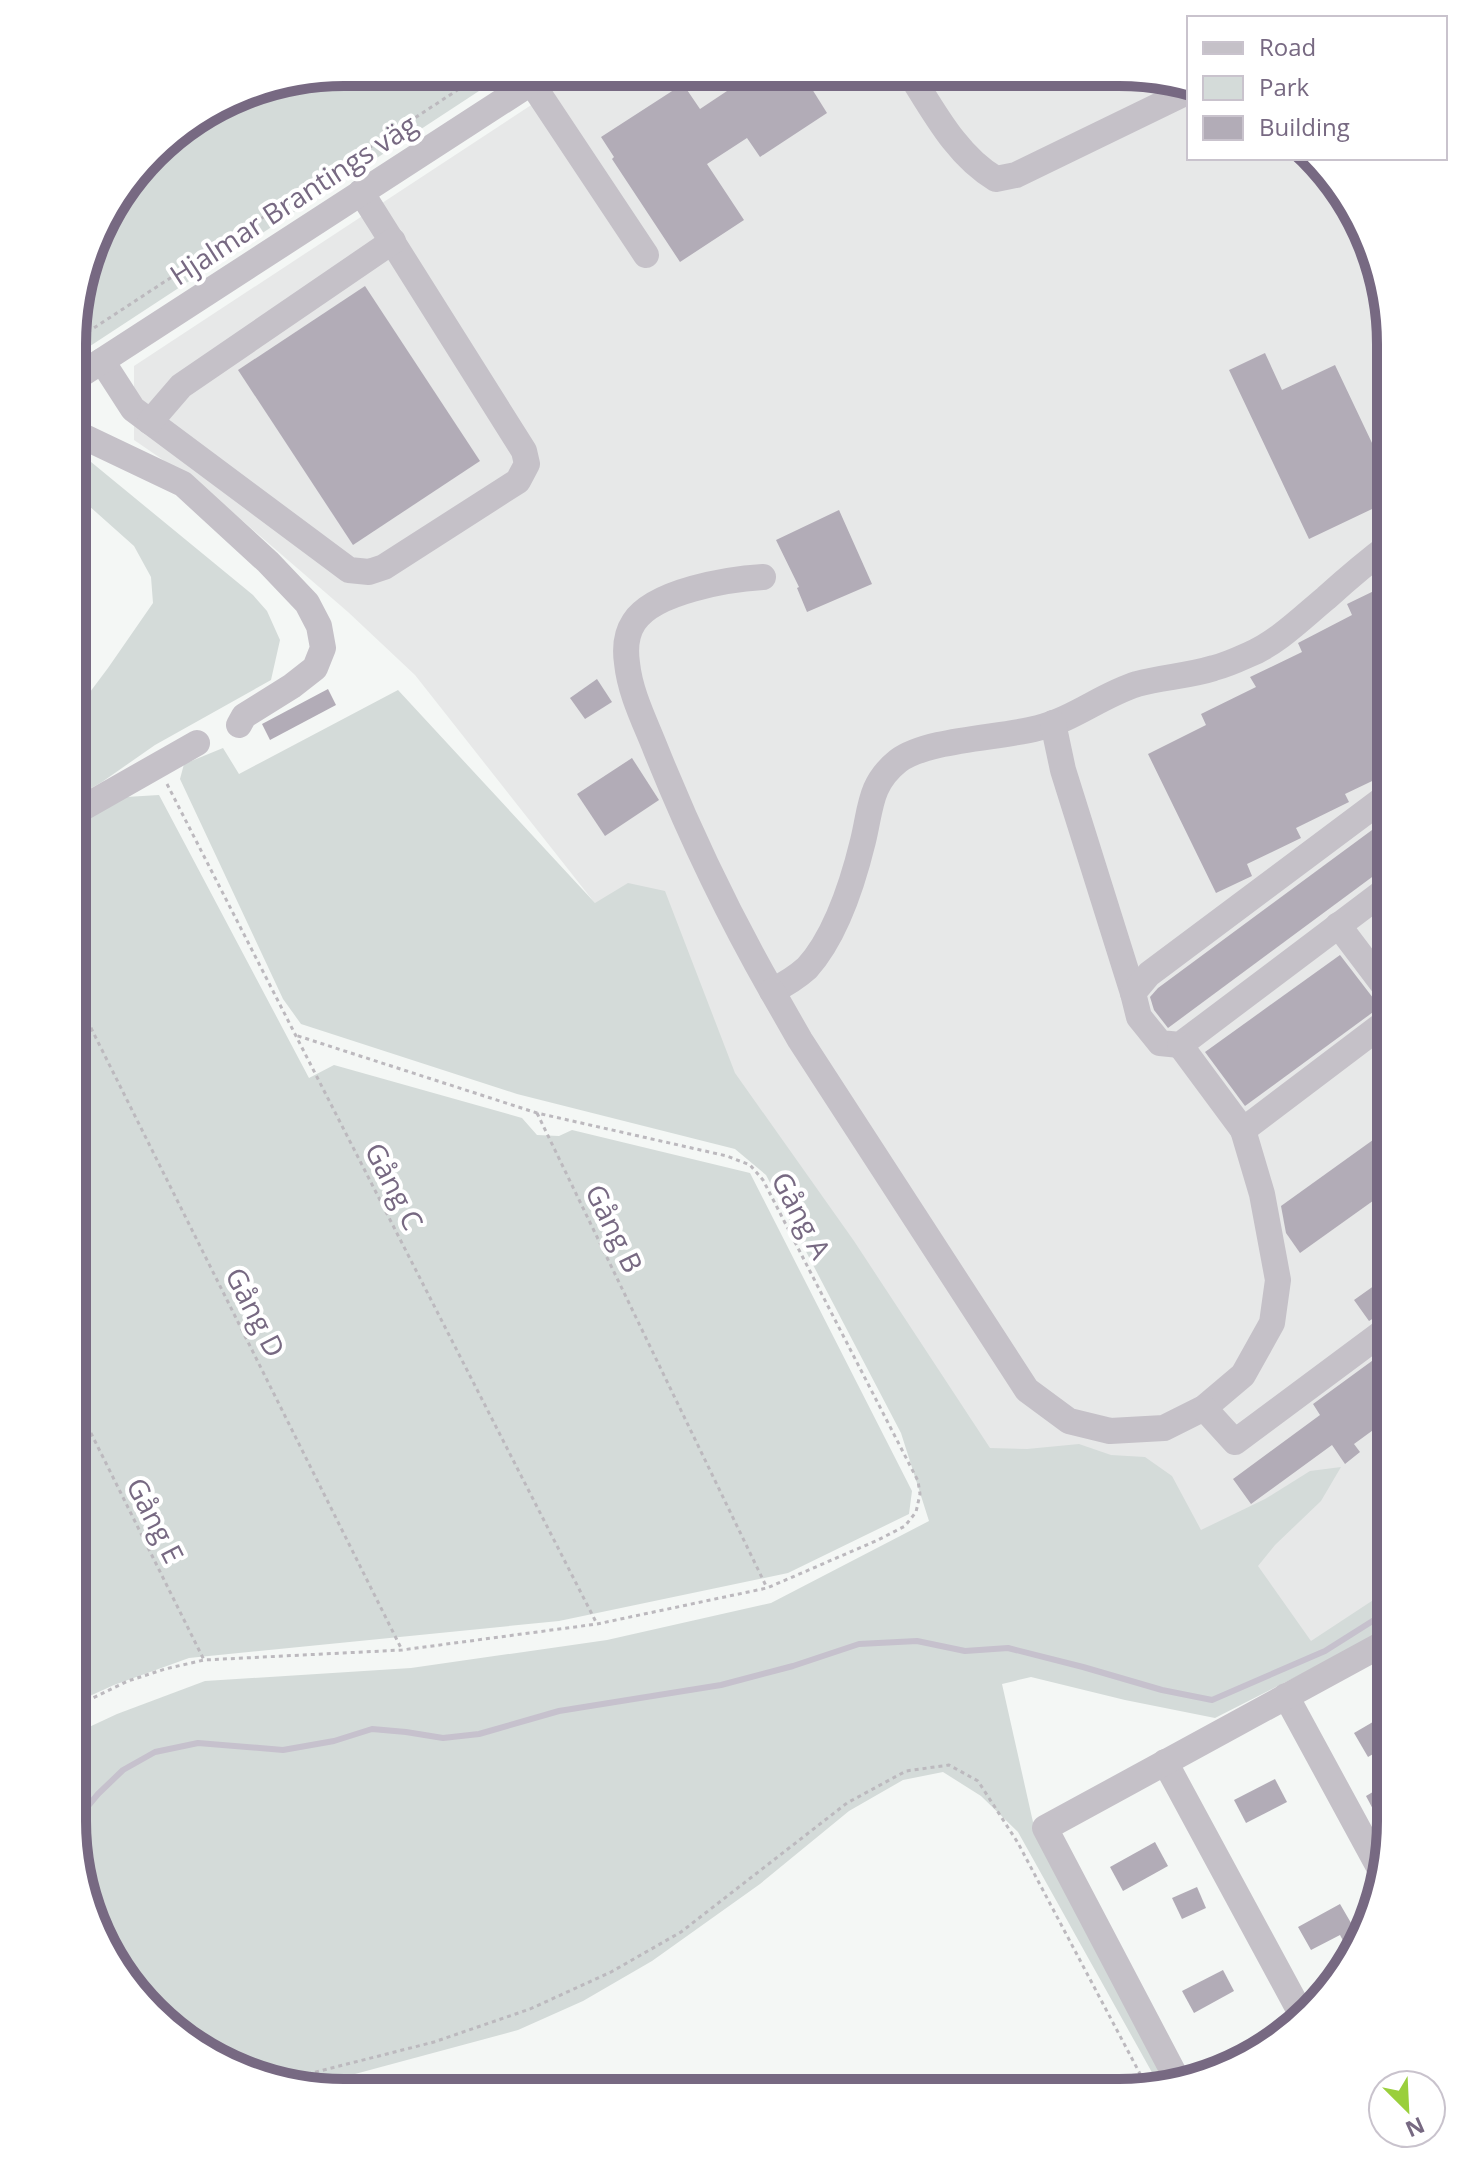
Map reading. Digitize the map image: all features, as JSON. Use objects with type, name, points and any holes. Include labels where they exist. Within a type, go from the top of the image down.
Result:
[{"type":"street","name":"Hjalmar Brantings väg","points":[[86,376],[102,361],[524,86]]},
{"type":"street","points":[[543,86],[646,255]]},
{"type":"street","points":[[918,86],[947,132],[977,168],[996,179],[1016,175],[1182,94]]},
{"type":"street","points":[[102,361],[133,409],[349,570],[369,572],[384,567],[518,481],[527,464],[524,451],[361,192]]},
{"type":"street","points":[[150,422],[181,386],[393,241]]},
{"type":"street","points":[[86,435],[183,484],[268,562],[307,603],[319,626],[323,648],[315,668],[244,716],[239,725]]},
{"type":"street","points":[[772,991],[807,968],[828,937],[847,895],[863,842],[870,800],[881,776],[901,758],[929,747],[1037,728],[1070,717],[1137,684],[1213,669],[1252,654],[1295,625],[1377,555]]},
{"type":"street","points":[[763,577],[734,579],[699,587],[652,605],[634,621],[625,642],[627,666],[639,709],[667,777],[746,946],[800,1040],[1027,1390],[1069,1421],[1110,1431],[1164,1428],[1204,1408],[1243,1375],[1272,1323],[1278,1280],[1262,1194],[1243,1130],[1180,1045]]},
{"type":"street","points":[[1053,723],[1063,770],[1139,1017],[1160,1043],[1180,1045],[1377,897]]},
{"type":"street","points":[[86,806],[197,743]]},
{"type":"street","points":[[1133,993],[1149,974],[1377,804]]},
{"type":"street","points":[[1338,925],[1377,976]]},
{"type":"street","points":[[1243,1130],[1377,1029]]},
{"type":"street","points":[[1204,1408],[1235,1442],[1376,1337]]},
{"type":"street","points":[[1174,2073],[1045,1828],[1376,1647]]},
{"type":"street","points":[[1286,1696],[1374,1857]]},
{"type":"street","points":[[1165,1762],[1297,2007]]},
{"type":"path","points":[[87,333],[464,86]]},
{"type":"path","name":"Gång C","points":[[158,766],[597,1624]]},
{"type":"path","name":"Gång D","points":[[86,1018],[402,1650]]},
{"type":"path","points":[[295,1035],[537,1113]]},
{"type":"path","name":"Gång A","points":[[537,1113],[727,1156],[750,1165],[763,1180],[918,1481],[920,1494],[916,1512],[905,1526],[767,1588]]},
{"type":"path","name":"Gång B","points":[[537,1113],[767,1588]]},
{"type":"path","name":"Gång E","points":[[86,1423],[204,1660]]},
{"type":"path","points":[[86,1701],[128,1681],[204,1660],[402,1650],[597,1624],[767,1588]]},
{"type":"path","points":[[302,2075],[434,2042],[530,2009],[611,1972],[681,1932],[847,1803],[906,1771],[949,1765],[978,1781],[1018,1843],[1142,2077]]},
{"type":"shaded area","points":[[560,86],[1153,88],[1187,95],[1187,160],[1301,162],[1324,187],[1357,245],[1372,294],[1377,344],[1376,1630],[1285,1680],[990,1452],[721,1063],[415,675],[348,612],[207,490],[134,440],[134,366]]},
{"type":"green space","points":[[487,86],[86,349],[88,310],[106,245],[121,215],[150,174],[187,139],[230,113],[261,100],[310,88]]},
{"type":"green space","points":[[86,458],[253,595],[267,611],[280,640],[271,680],[155,745],[86,791],[86,697],[153,603],[151,577],[134,546],[88,505]]},
{"type":"green space","points":[[398,690],[595,903],[628,883],[665,891],[735,1073],[854,1241],[990,1448],[1027,1449],[1079,1444],[1111,1455],[1145,1457],[1172,1476],[1201,1530],[1265,1499],[1310,1471],[1341,1467],[1321,1501],[1275,1545],[1258,1566],[1311,1641],[1376,1598],[1376,1634],[1215,1718],[1031,1677],[1002,1684],[1035,1831],[1164,2075],[1154,2076],[1018,1832],[981,1796],[943,1772],[903,1780],[849,1811],[760,1884],[652,1961],[583,2001],[518,2030],[338,2079],[277,2070],[215,2044],[187,2026],[139,1978],[106,1920],[91,1871],[86,1821],[86,1728],[205,1681],[411,1668],[607,1640],[771,1603],[929,1521],[901,1433],[766,1175],[735,1149],[517,1094],[301,1024],[283,999],[180,779],[184,764],[223,748],[239,774]]},
{"type":"green space","points":[[159,795],[309,1078],[334,1065],[522,1118],[537,1135],[559,1136],[572,1130],[750,1173],[912,1491],[909,1514],[788,1573],[559,1621],[189,1658],[86,1698],[86,817],[126,797]]},
{"type":"building","points":[[680,86],[684,86],[700,109],[734,86],[810,86],[827,113],[760,157],[747,138],[707,164],[744,220],[680,262],[612,159],[614,157],[601,137]]},
{"type":"building","points":[[365,286],[480,461],[353,545],[238,370]]},
{"type":"building","points":[[1265,353],[1282,390],[1335,365],[1377,453],[1377,507],[1309,539],[1229,370]]},
{"type":"building","points":[[839,510],[872,584],[807,612],[799,587],[776,540]]},
{"type":"building","points":[[1377,590],[1377,779],[1345,794],[1349,802],[1296,828],[1301,838],[1247,864],[1252,876],[1216,893],[1148,754],[1206,725],[1201,714],[1256,687],[1250,677],[1302,652],[1298,643],[1352,615],[1347,604]]},
{"type":"building","points":[[597,679],[612,702],[585,719],[570,698]]},
{"type":"building","points":[[328,689],[336,705],[270,740],[262,724]]},
{"type":"building","points":[[632,758],[659,800],[605,836],[577,794]]},
{"type":"building","points":[[1377,827],[1377,874],[1168,1028],[1154,1010],[1150,997]]},
{"type":"building","points":[[1340,955],[1377,1003],[1377,1010],[1245,1106],[1205,1052]]},
{"type":"building","points":[[1376,1137],[1376,1198],[1300,1253],[1286,1233],[1281,1206]]},
{"type":"building","points":[[1376,1284],[1376,1316],[1369,1321],[1354,1300]]},
{"type":"building","points":[[1376,1358],[1376,1428],[1354,1444],[1360,1452],[1345,1464],[1332,1445],[1251,1504],[1233,1479],[1320,1415],[1313,1404]]},
{"type":"building","points":[[1376,1720],[1376,1752],[1368,1757],[1354,1733]]},
{"type":"building","points":[[1275,1779],[1287,1802],[1246,1823],[1234,1800]]},
{"type":"building","points":[[1376,1790],[1376,1815],[1366,1796]]},
{"type":"building","points":[[1155,1842],[1168,1866],[1123,1891],[1110,1867]]},
{"type":"building","points":[[1197,1887],[1206,1908],[1182,1919],[1172,1898]]},
{"type":"building","points":[[1340,1904],[1353,1927],[1345,1944],[1340,1935],[1311,1950],[1298,1927]]},
{"type":"building","points":[[1223,1970],[1234,1991],[1194,2013],[1182,1991]]},
{"type":"waterway","points":[[86,1808],[123,1770],[155,1752],[198,1743],[283,1750],[334,1741],[372,1729],[443,1738],[479,1734],[559,1711],[721,1685],[859,1644],[917,1641],[965,1651],[1008,1648],[1162,1690],[1212,1700],[1325,1651],[1376,1619]]}]
